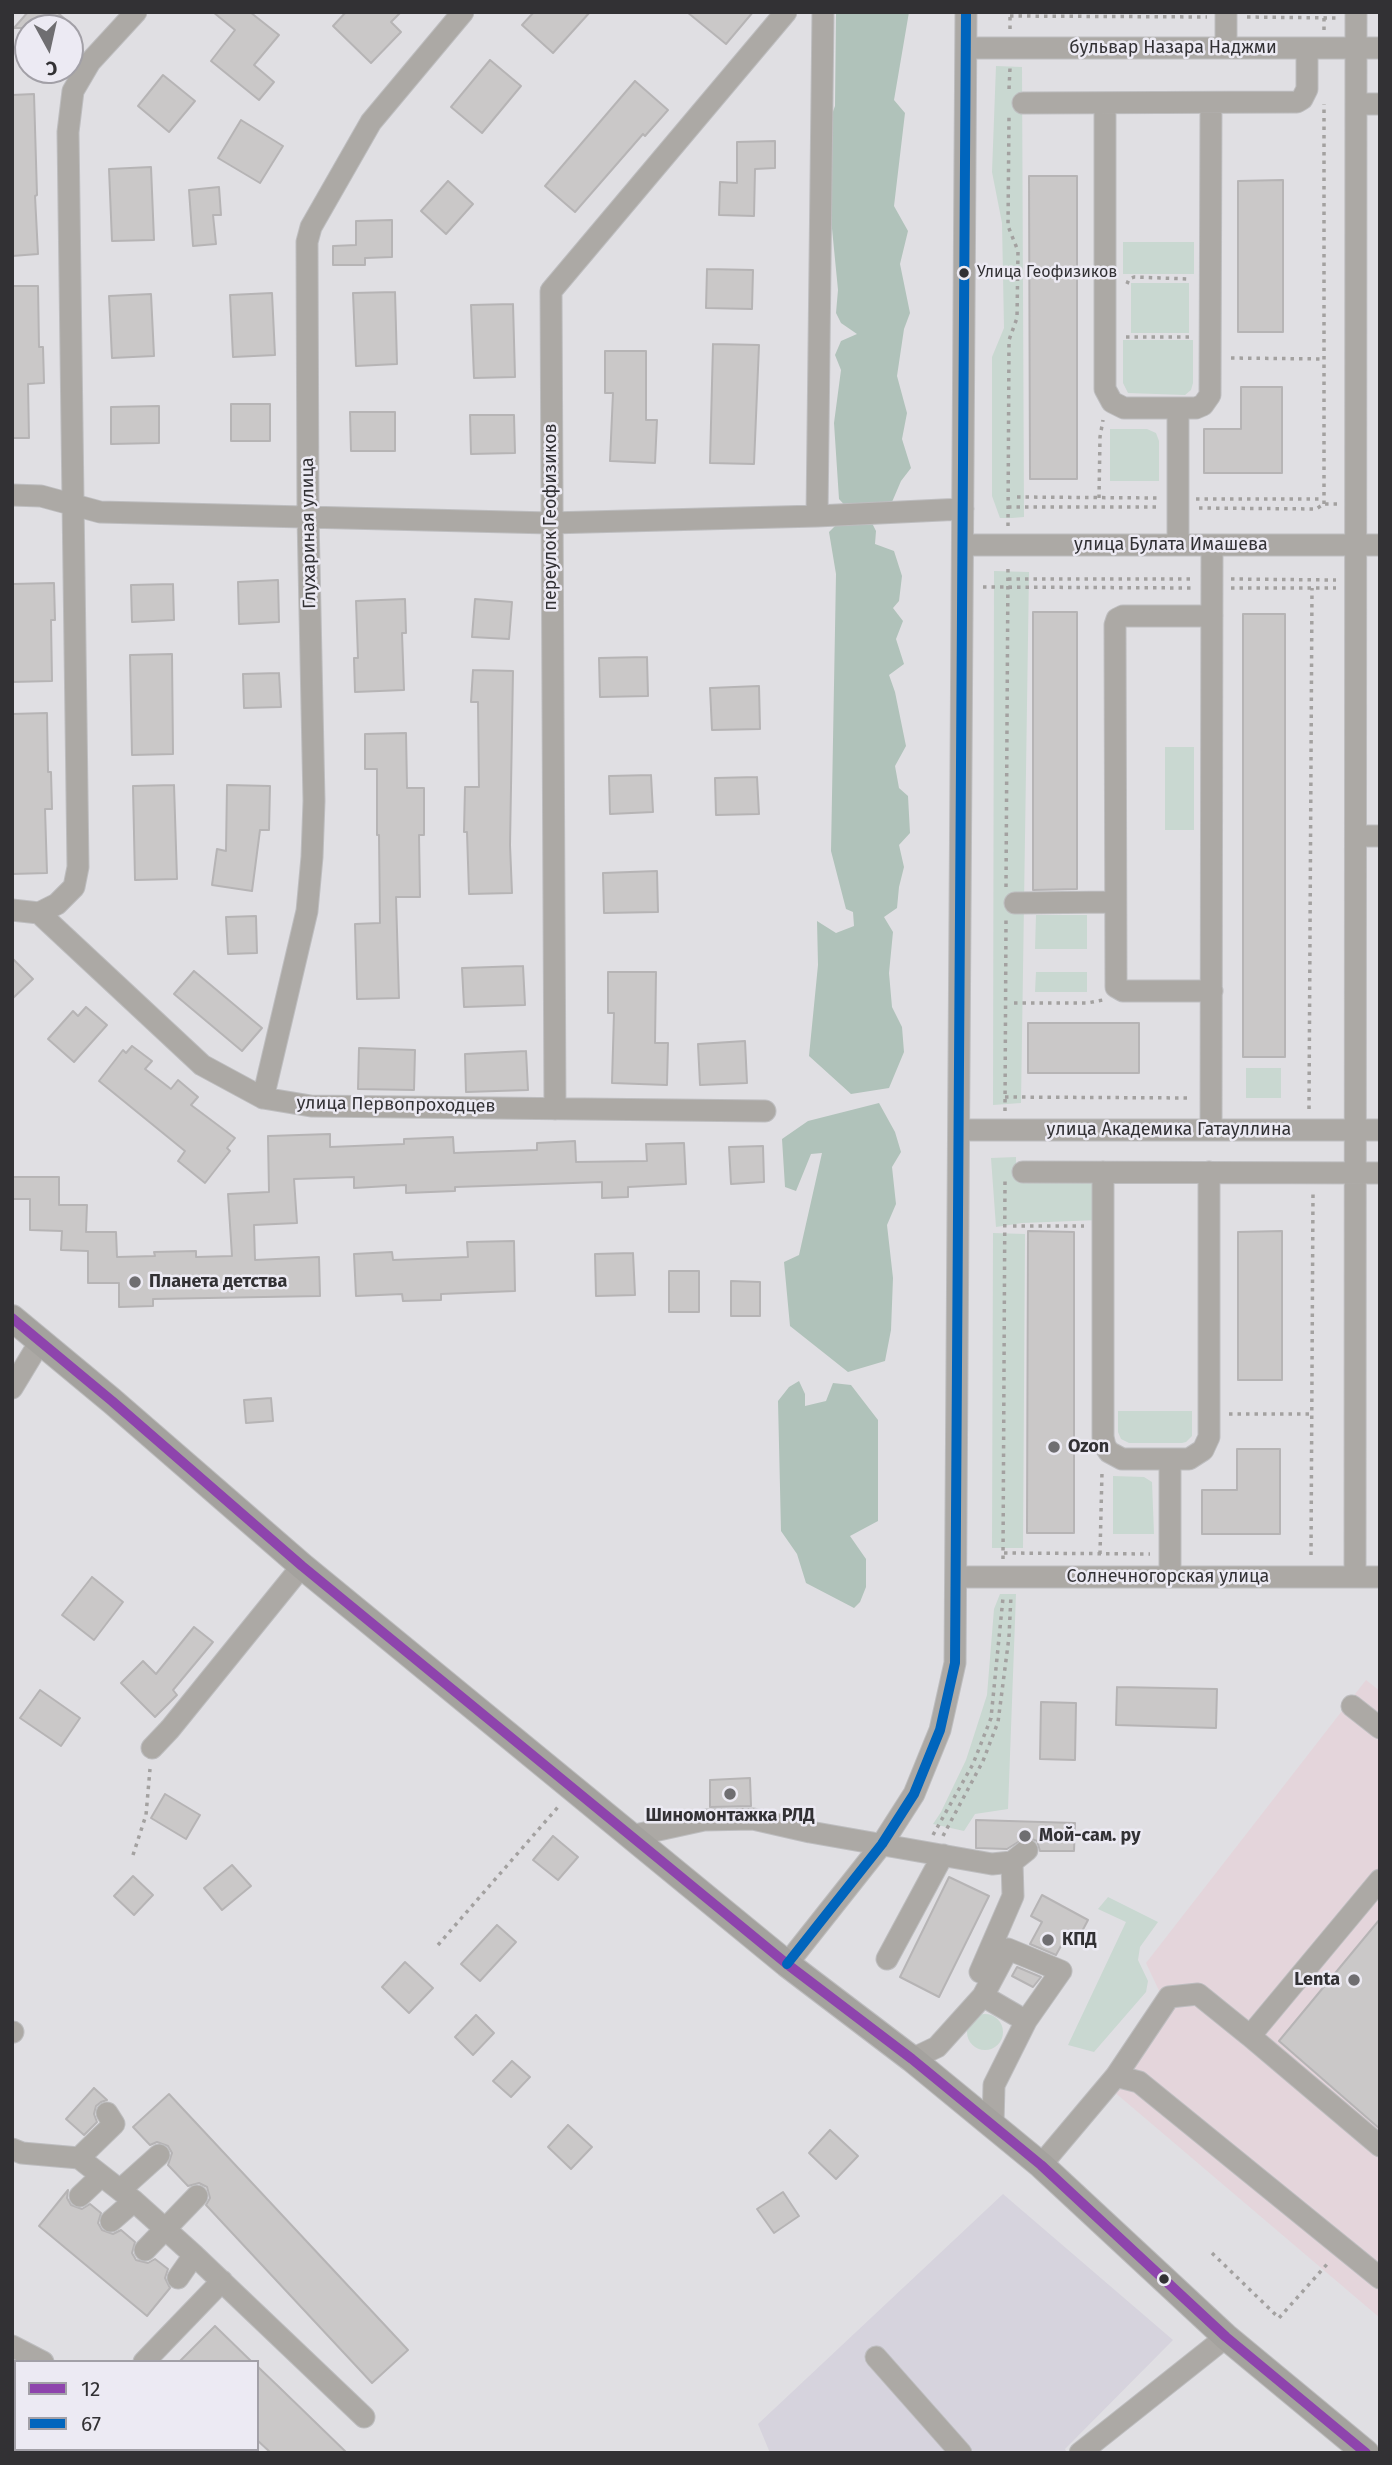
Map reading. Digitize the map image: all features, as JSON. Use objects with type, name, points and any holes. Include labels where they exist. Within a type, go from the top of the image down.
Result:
[{"type":"main road","points":[[12,1318],[41,1340],[302,1566],[787,1964],[912,2059],[1041,2165],[1226,2337],[1366,2453]]},
{"type":"street","points":[[12,910],[39,913],[57,904],[74,887],[78,867],[68,132],[73,90],[90,62],[136,12]]},
{"type":"street","name":"Глухариная улица","points":[[263,1098],[307,911],[312,857],[314,801],[308,517],[307,242],[311,227],[371,122],[463,12]]},
{"type":"street","name":"переулок Геофизиков","points":[[555,1109],[550,523],[551,291],[786,12]]},
{"type":"street","points":[[817,516],[823,12]]},
{"type":"street","points":[[787,1964],[882,1844],[914,1794],[927,1768],[940,1730],[955,1663],[966,12]]},
{"type":"street","points":[[1226,15],[1226,48]]},
{"type":"street","points":[[1356,15],[1356,1577]]},
{"type":"street","name":"бульвар Назара Наджми","points":[[966,48],[1380,48]]},
{"type":"street","points":[[1014,103],[1297,102],[1302,99],[1307,89],[1315,48]]},
{"type":"street","points":[[1105,104],[1105,388],[1112,402],[1124,408],[1196,408],[1207,400],[1211,388],[1211,104]]},
{"type":"street","points":[[1356,104],[1380,104]]},
{"type":"street","points":[[1178,408],[1178,545]]},
{"type":"street","points":[[12,495],[41,496],[100,512],[550,523],[963,509]]},
{"type":"street","name":"улица Булата Имашева","points":[[963,545],[1380,545]]},
{"type":"street","points":[[1211,1130],[1212,545]]},
{"type":"street","points":[[1212,616],[1123,616],[1116,622],[1115,902],[1115,980],[1119,990],[1212,992]]},
{"type":"street","points":[[1356,836],[1380,836]]},
{"type":"street","points":[[1009,904],[1115,902]]},
{"type":"street","name":"улица Первопроходцев","points":[[39,913],[202,1065],[263,1098],[311,1106],[765,1111]]},
{"type":"street","name":"улица Академика Гатауллина","points":[[959,1130],[1380,1130]]},
{"type":"street","points":[[1014,1172],[1380,1172]]},
{"type":"street","points":[[1103,1172],[1103,1437],[1109,1452],[1122,1459],[1189,1459],[1203,1450],[1209,1437],[1209,1172]]},
{"type":"street","points":[[12,1388],[41,1340]]},
{"type":"street","points":[[1170,1459],[1170,1577]]},
{"type":"street","points":[[152,1748],[302,1566]]},
{"type":"street","name":"Солнечногорская улица","points":[[956,1577],[1380,1577]]},
{"type":"street","points":[[1352,1706],[1380,1728]]},
{"type":"street","points":[[631,1836],[704,1820],[753,1819],[992,1864],[1020,1856],[1013,1896],[981,1972]]},
{"type":"street","points":[[887,1959],[933,1853]]},
{"type":"street","points":[[1250,2036],[1380,1880]]},
{"type":"street","points":[[912,2059],[937,2046],[983,1996],[1008,1949],[1061,1971],[1026,2021],[994,2085],[993,2125]]},
{"type":"street","points":[[1041,2165],[1116,2076],[1169,1997],[1198,1994],[1380,2146]]},
{"type":"street","points":[[983,1996],[1026,2021]]},
{"type":"street","points":[[1116,2076],[1139,2082],[1380,2278]]},
{"type":"street","points":[[79,2158],[114,2124],[107,2113]]},
{"type":"street","points":[[12,2149],[22,2153],[79,2158],[100,2177],[127,2195],[194,2255],[364,2417]]},
{"type":"street","points":[[111,2221],[127,2195],[159,2155]]},
{"type":"street","points":[[80,2196],[100,2177]]},
{"type":"street","points":[[145,2250],[197,2196]]},
{"type":"street","points":[[178,2278],[194,2255]]},
{"type":"street","points":[[146,2360],[222,2281]]},
{"type":"street","points":[[1080,2453],[1226,2337]]},
{"type":"street","points":[[12,2346],[40,2360]]},
{"type":"street","points":[[876,2357],[961,2453]]},
{"type":"path","points":[[1315,48],[1324,12]]},
{"type":"path","points":[[1005,1130],[1009,904],[1009,340],[1017,318],[1018,264],[1018,251],[1008,226],[1014,103],[1010,14],[1324,18],[1356,15]]},
{"type":"path","points":[[1324,102],[1324,504]]},
{"type":"path","points":[[1105,285],[1127,285],[1129,279],[1134,277],[1185,277],[1191,285],[1211,285]]},
{"type":"path","points":[[1105,337],[1211,337]]},
{"type":"path","points":[[1211,358],[1324,359]]},
{"type":"path","points":[[1099,498],[1100,431],[1112,402]]},
{"type":"path","points":[[962,587],[1356,588]]},
{"type":"path","points":[[1309,1109],[1311,588]]},
{"type":"path","points":[[1014,1003],[1097,1002],[1119,990]]},
{"type":"path","points":[[933,1853],[983,1761],[998,1722],[1009,1637],[1007,1577],[1014,1172]]},
{"type":"path","points":[[1311,1555],[1313,1172]]},
{"type":"path","points":[[1013,1226],[1103,1226]]},
{"type":"path","points":[[1209,1414],[1311,1414]]},
{"type":"path","points":[[1100,1554],[1100,1479],[1109,1452]]},
{"type":"path","points":[[933,1853],[991,1718],[1007,1577]]},
{"type":"path","points":[[133,1855],[146,1815],[149,1770],[170,1729]]},
{"type":"path","points":[[438,1945],[575,1788]]},
{"type":"path","points":[[1212,2253],[1279,2318],[1331,2261]]},
{"type":"shaded area","points":[[836,12],[909,12],[894,100],[905,113],[894,206],[908,231],[900,264],[910,313],[904,329],[897,376],[907,413],[902,439],[911,468],[901,481],[889,509],[851,512],[839,499],[834,423],[841,370],[835,355],[841,341],[857,334],[841,323],[836,313],[838,290],[830,208]]},
{"type":"shaded area","points":[[996,66],[1022,67],[1024,517],[1012,518],[1000,518],[992,496],[992,357],[1004,328],[1002,223],[992,172]]},
{"type":"shaded area","points":[[1123,242],[1194,242],[1194,274],[1123,274]]},
{"type":"shaded area","points":[[1131,283],[1189,283],[1189,333],[1131,333]]},
{"type":"shaded area","points":[[1123,340],[1193,340],[1191,390],[1185,395],[1128,393],[1123,383]]},
{"type":"shaded area","points":[[1110,429],[1147,429],[1156,433],[1159,441],[1159,481],[1110,481]]},
{"type":"shaded area","points":[[871,521],[876,531],[875,544],[894,551],[902,576],[899,601],[893,608],[903,621],[896,639],[904,664],[889,675],[906,746],[895,766],[899,788],[908,796],[910,833],[899,845],[904,867],[897,908],[884,917],[893,932],[889,973],[892,1007],[902,1027],[904,1052],[889,1088],[851,1094],[809,1056],[818,965],[817,921],[836,933],[854,926],[853,912],[846,909],[831,851],[836,574],[829,532],[836,525]]},
{"type":"shaded area","points":[[994,571],[1029,572],[1021,1103],[993,1105]]},
{"type":"shaded area","points":[[1165,747],[1194,747],[1194,830],[1165,830]]},
{"type":"shaded area","points":[[1036,915],[1087,915],[1087,949],[1035,949]]},
{"type":"shaded area","points":[[1036,972],[1087,972],[1087,992],[1035,992]]},
{"type":"shaded area","points":[[1246,1068],[1281,1068],[1281,1098],[1246,1098]]},
{"type":"shaded area","points":[[879,1103],[895,1132],[901,1152],[892,1167],[896,1204],[887,1225],[893,1278],[891,1330],[885,1361],[848,1372],[790,1326],[784,1262],[799,1255],[822,1153],[811,1154],[796,1191],[785,1187],[782,1139],[808,1121]]},
{"type":"shaded area","points":[[1016,1157],[1016,1177],[1099,1177],[1099,1220],[1022,1223],[996,1227],[991,1158]]},
{"type":"shaded area","points":[[993,1233],[1025,1234],[1023,1548],[992,1548]]},
{"type":"shaded area","points":[[799,1381],[805,1394],[805,1406],[826,1401],[833,1383],[851,1385],[878,1420],[878,1521],[850,1536],[866,1559],[866,1587],[860,1602],[854,1608],[806,1583],[797,1554],[781,1531],[778,1401],[789,1387]]},
{"type":"shaded area","points":[[1118,1411],[1192,1411],[1192,1436],[1182,1443],[1129,1443],[1121,1439],[1118,1432]]},
{"type":"shaded area","points":[[1113,1476],[1144,1477],[1152,1482],[1154,1534],[1113,1534]]},
{"type":"shaded area","points":[[1000,1594],[1016,1594],[1008,1809],[975,1814],[964,1831],[933,1824],[966,1760],[987,1695],[994,1609]]},
{"type":"shaded area","points":[[1366,1680],[1380,1691],[1380,2318],[1099,2079],[1162,1997],[1146,1963]]},
{"type":"shaded area","points":[[1108,1897],[1158,1922],[1140,1947],[1138,1960],[1148,1981],[1146,1992],[1094,2052],[1068,2045],[1126,1922],[1098,1909]]},
{"type":"shaded area","points":[[985,2014],[998,2019],[1003,2032],[998,2045],[985,2050],[972,2045],[967,2032],[972,2019]]},
{"type":"shaded area","points":[[1003,2194],[1173,2340],[1065,2449],[1067,2453],[770,2453],[758,2424]]},
{"type":"building","points":[[57,12],[59,14],[26,14]]},
{"type":"building","points":[[213,12],[250,12],[279,35],[254,65],[274,82],[259,100],[211,61],[235,30]]},
{"type":"building","points":[[346,12],[401,12],[391,22],[401,32],[371,63],[333,26]]},
{"type":"building","points":[[534,12],[590,12],[553,53],[522,25]]},
{"type":"building","points":[[687,12],[753,12],[726,44]]},
{"type":"building","points":[[490,60],[521,86],[482,133],[451,107]]},
{"type":"building","points":[[163,75],[195,101],[169,132],[138,106]]},
{"type":"building","points":[[635,81],[668,110],[645,136],[643,134],[575,212],[545,186]]},
{"type":"building","points":[[34,94],[38,254],[12,256],[12,95]]},
{"type":"building","points":[[241,120],[283,146],[260,183],[218,158]]},
{"type":"building","points":[[775,141],[775,168],[755,169],[754,216],[719,215],[720,182],[737,183],[737,142]]},
{"type":"building","points":[[151,167],[154,240],[112,241],[109,169]]},
{"type":"building","points":[[1029,176],[1077,176],[1077,479],[1030,479]]},
{"type":"building","points":[[1283,180],[1283,332],[1238,332],[1238,181]]},
{"type":"building","points":[[448,181],[473,204],[446,234],[421,211]]},
{"type":"building","points":[[219,187],[221,215],[213,215],[216,244],[193,246],[189,190]]},
{"type":"building","points":[[392,220],[392,257],[365,258],[365,265],[333,265],[333,246],[356,245],[356,221]]},
{"type":"building","points":[[707,269],[753,270],[752,309],[706,308]]},
{"type":"building","points":[[12,286],[38,286],[39,347],[43,347],[44,383],[28,384],[29,438],[12,438]]},
{"type":"building","points":[[395,292],[397,364],[356,366],[353,293]]},
{"type":"building","points":[[272,293],[275,355],[233,357],[230,295]]},
{"type":"building","points":[[151,294],[154,356],[112,358],[109,296]]},
{"type":"building","points":[[513,304],[515,377],[474,378],[471,305]]},
{"type":"building","points":[[713,344],[759,345],[754,464],[710,463]]},
{"type":"building","points":[[605,351],[646,351],[646,420],[657,420],[655,463],[610,461],[613,393],[605,393]]},
{"type":"building","points":[[1241,387],[1282,387],[1282,473],[1204,473],[1204,429],[1241,429]]},
{"type":"building","points":[[231,404],[270,404],[270,441],[231,441]]},
{"type":"building","points":[[159,406],[159,443],[111,444],[111,407]]},
{"type":"building","points":[[350,412],[395,412],[395,451],[351,451]]},
{"type":"building","points":[[470,415],[514,415],[515,453],[471,454]]},
{"type":"building","points":[[278,580],[279,622],[239,624],[238,582]]},
{"type":"building","points":[[54,583],[55,620],[51,620],[52,681],[12,682],[13,584]]},
{"type":"building","points":[[173,584],[174,620],[132,622],[131,585]]},
{"type":"building","points":[[405,599],[406,633],[402,633],[404,690],[355,692],[354,658],[358,658],[356,601]]},
{"type":"building","points":[[475,599],[512,602],[509,639],[472,637]]},
{"type":"building","points":[[1033,612],[1077,612],[1077,889],[1033,890]]},
{"type":"building","points":[[1243,614],[1285,614],[1285,1057],[1243,1057]]},
{"type":"building","points":[[172,654],[173,754],[132,755],[130,655]]},
{"type":"building","points":[[647,657],[648,696],[600,697],[599,658]]},
{"type":"building","points":[[473,670],[513,671],[510,845],[512,893],[469,894],[467,832],[464,832],[465,787],[479,787],[478,702],[471,702]]},
{"type":"building","points":[[279,673],[281,707],[244,708],[243,674]]},
{"type":"building","points":[[759,686],[760,729],[712,730],[710,688]]},
{"type":"building","points":[[47,713],[52,809],[45,809],[47,873],[12,874],[12,714]]},
{"type":"building","points":[[406,733],[407,788],[424,788],[424,835],[419,835],[420,897],[396,897],[399,998],[357,999],[355,924],[380,923],[377,769],[365,769],[365,734]]},
{"type":"building","points":[[651,775],[653,812],[610,814],[609,776]]},
{"type":"building","points":[[757,777],[759,814],[716,815],[715,778]]},
{"type":"building","points":[[174,785],[177,879],[135,880],[133,786]]},
{"type":"building","points":[[227,785],[270,786],[269,830],[260,830],[252,891],[212,885],[217,849],[226,851]]},
{"type":"building","points":[[657,871],[658,912],[604,913],[603,873]]},
{"type":"building","points":[[256,916],[257,953],[228,954],[226,917]]},
{"type":"building","points":[[12,958],[33,979],[12,999]]},
{"type":"building","points":[[523,966],[525,1005],[464,1007],[462,968]]},
{"type":"building","points":[[194,971],[262,1028],[242,1051],[174,994]]},
{"type":"building","points":[[608,972],[656,972],[655,1043],[668,1043],[667,1085],[612,1083],[614,1013],[608,1013]]},
{"type":"building","points":[[86,1007],[107,1025],[74,1062],[48,1039],[73,1011],[78,1016]]},
{"type":"building","points":[[1028,1023],[1139,1023],[1139,1073],[1028,1073]]},
{"type":"building","points":[[745,1041],[747,1083],[700,1085],[698,1044]]},
{"type":"building","points":[[132,1046],[152,1061],[145,1069],[171,1089],[178,1080],[198,1097],[191,1105],[235,1138],[227,1148],[230,1151],[205,1183],[178,1161],[185,1151],[99,1081],[123,1050],[126,1053]]},
{"type":"building","points":[[359,1048],[415,1050],[414,1090],[358,1089]]},
{"type":"building","points":[[526,1051],[528,1090],[466,1092],[465,1054]]},
{"type":"building","points":[[330,1134],[330,1147],[404,1144],[404,1139],[453,1137],[454,1153],[537,1150],[537,1143],[575,1141],[576,1162],[647,1161],[646,1144],[684,1143],[686,1184],[628,1187],[628,1197],[602,1198],[602,1182],[455,1187],[455,1191],[406,1193],[406,1185],[354,1188],[354,1177],[294,1179],[297,1223],[254,1225],[255,1260],[319,1257],[320,1296],[153,1299],[153,1306],[119,1307],[119,1283],[88,1283],[88,1251],[61,1250],[62,1231],[30,1230],[30,1199],[12,1199],[12,1177],[59,1177],[59,1205],[87,1205],[86,1232],[116,1232],[117,1257],[155,1256],[154,1252],[196,1251],[196,1257],[232,1256],[228,1194],[269,1192],[268,1136]]},
{"type":"building","points":[[763,1146],[764,1182],[731,1184],[729,1147]]},
{"type":"building","points":[[1028,1231],[1074,1232],[1074,1533],[1027,1533]]},
{"type":"building","points":[[1282,1231],[1282,1380],[1238,1380],[1238,1232]]},
{"type":"building","points":[[514,1241],[515,1291],[441,1294],[441,1300],[403,1301],[402,1294],[356,1296],[354,1254],[392,1252],[393,1260],[468,1257],[467,1242]]},
{"type":"building","points":[[633,1253],[635,1295],[596,1296],[595,1254]]},
{"type":"building","points":[[669,1271],[699,1271],[699,1312],[669,1312]]},
{"type":"building","points":[[731,1281],[760,1282],[760,1316],[731,1316]]},
{"type":"building","points":[[271,1398],[273,1421],[246,1423],[244,1400]]},
{"type":"building","points":[[1237,1449],[1280,1449],[1280,1534],[1202,1534],[1202,1490],[1237,1490]]},
{"type":"building","points":[[92,1577],[123,1602],[94,1640],[62,1615]]},
{"type":"building","points":[[194,1627],[213,1642],[173,1690],[177,1695],[155,1717],[121,1683],[143,1661],[156,1674]]},
{"type":"building","points":[[1117,1687],[1217,1689],[1216,1728],[1116,1725]]},
{"type":"building","points":[[40,1690],[80,1718],[61,1746],[20,1718]]},
{"type":"building","points":[[1041,1702],[1076,1703],[1075,1760],[1040,1759]]},
{"type":"building","name":"Шиномонтажка РЛД","points":[[750,1778],[751,1806],[710,1807],[710,1780]]},
{"type":"building","points":[[165,1794],[200,1815],[186,1839],[151,1818]]},
{"type":"building","name":"Мой-сам. ру","points":[[976,1820],[1075,1823],[1074,1851],[1040,1851],[1037,1841],[1026,1837],[1007,1849],[976,1848]]},
{"type":"building","points":[[553,1836],[578,1857],[558,1880],[533,1860]]},
{"type":"building","points":[[232,1865],[251,1886],[222,1910],[204,1888]]},
{"type":"building","points":[[133,1876],[153,1895],[134,1915],[114,1896]]},
{"type":"building","points":[[949,1877],[989,1896],[939,1997],[900,1977]]},
{"type":"building","points":[[1042,1895],[1088,1920],[1078,1939],[1068,1933],[1056,1955],[1030,1944],[1042,1922],[1031,1916]]},
{"type":"building","name":"Lenta","points":[[1380,1919],[1380,2129],[1279,2041]]},
{"type":"building","points":[[497,1925],[516,1942],[480,1981],[461,1964]]},
{"type":"building","points":[[405,1962],[433,1988],[409,2013],[382,1987]]},
{"type":"building","points":[[1017,1967],[1041,1977],[1033,1987],[1012,1976]]},
{"type":"building","points":[[476,2015],[494,2033],[473,2055],[455,2037]]},
{"type":"building","points":[[512,2061],[530,2077],[511,2097],[493,2081]]},
{"type":"building","points":[[94,2088],[107,2100],[96,2106],[94,2114],[97,2122],[84,2135],[66,2119]]},
{"type":"building","points":[[169,2094],[408,2350],[372,2383],[206,2205],[210,2198],[207,2187],[199,2183],[188,2186],[168,2165],[172,2153],[168,2146],[157,2142],[150,2145],[133,2127]]},
{"type":"building","points":[[568,2125],[592,2147],[571,2169],[548,2147]]},
{"type":"building","points":[[830,2130],[858,2156],[836,2179],[809,2153]]},
{"type":"building","points":[[68,2190],[67,2198],[71,2205],[82,2209],[90,2204],[101,2213],[98,2223],[102,2230],[113,2234],[121,2230],[135,2242],[132,2253],[136,2260],[148,2263],[155,2259],[168,2269],[165,2278],[170,2288],[147,2316],[39,2226]]},
{"type":"building","points":[[783,2192],[799,2216],[774,2233],[757,2209]]},
{"type":"building","points":[[215,2326],[250,2360],[181,2360]]},
{"type":"building","points":[[259,2368],[347,2453],[271,2453],[259,2442]]},
{"type":"transit line","name":"67","points":[[787,1964],[882,1844],[914,1794],[940,1730],[955,1663],[966,12]]},
{"type":"transit line","name":"12","points":[[12,1318],[302,1566],[787,1964],[912,2059],[1041,2165],[1226,2337],[1366,2453]]},
{"type":"place","name":"Улица Геофизиков","points":[[964,273]]},
{"type":"place","name":"Планета детства","points":[[135,1282]]},
{"type":"place","name":"Ozon","points":[[1054,1447]]},
{"type":"place","name":"Шиномонтажка РЛД","points":[[730,1794]]},
{"type":"place","name":"Мой-сам. ру","points":[[1025,1836]]},
{"type":"place","name":"КПД","points":[[1048,1940]]},
{"type":"place","name":"Lenta","points":[[1354,1980]]}]
